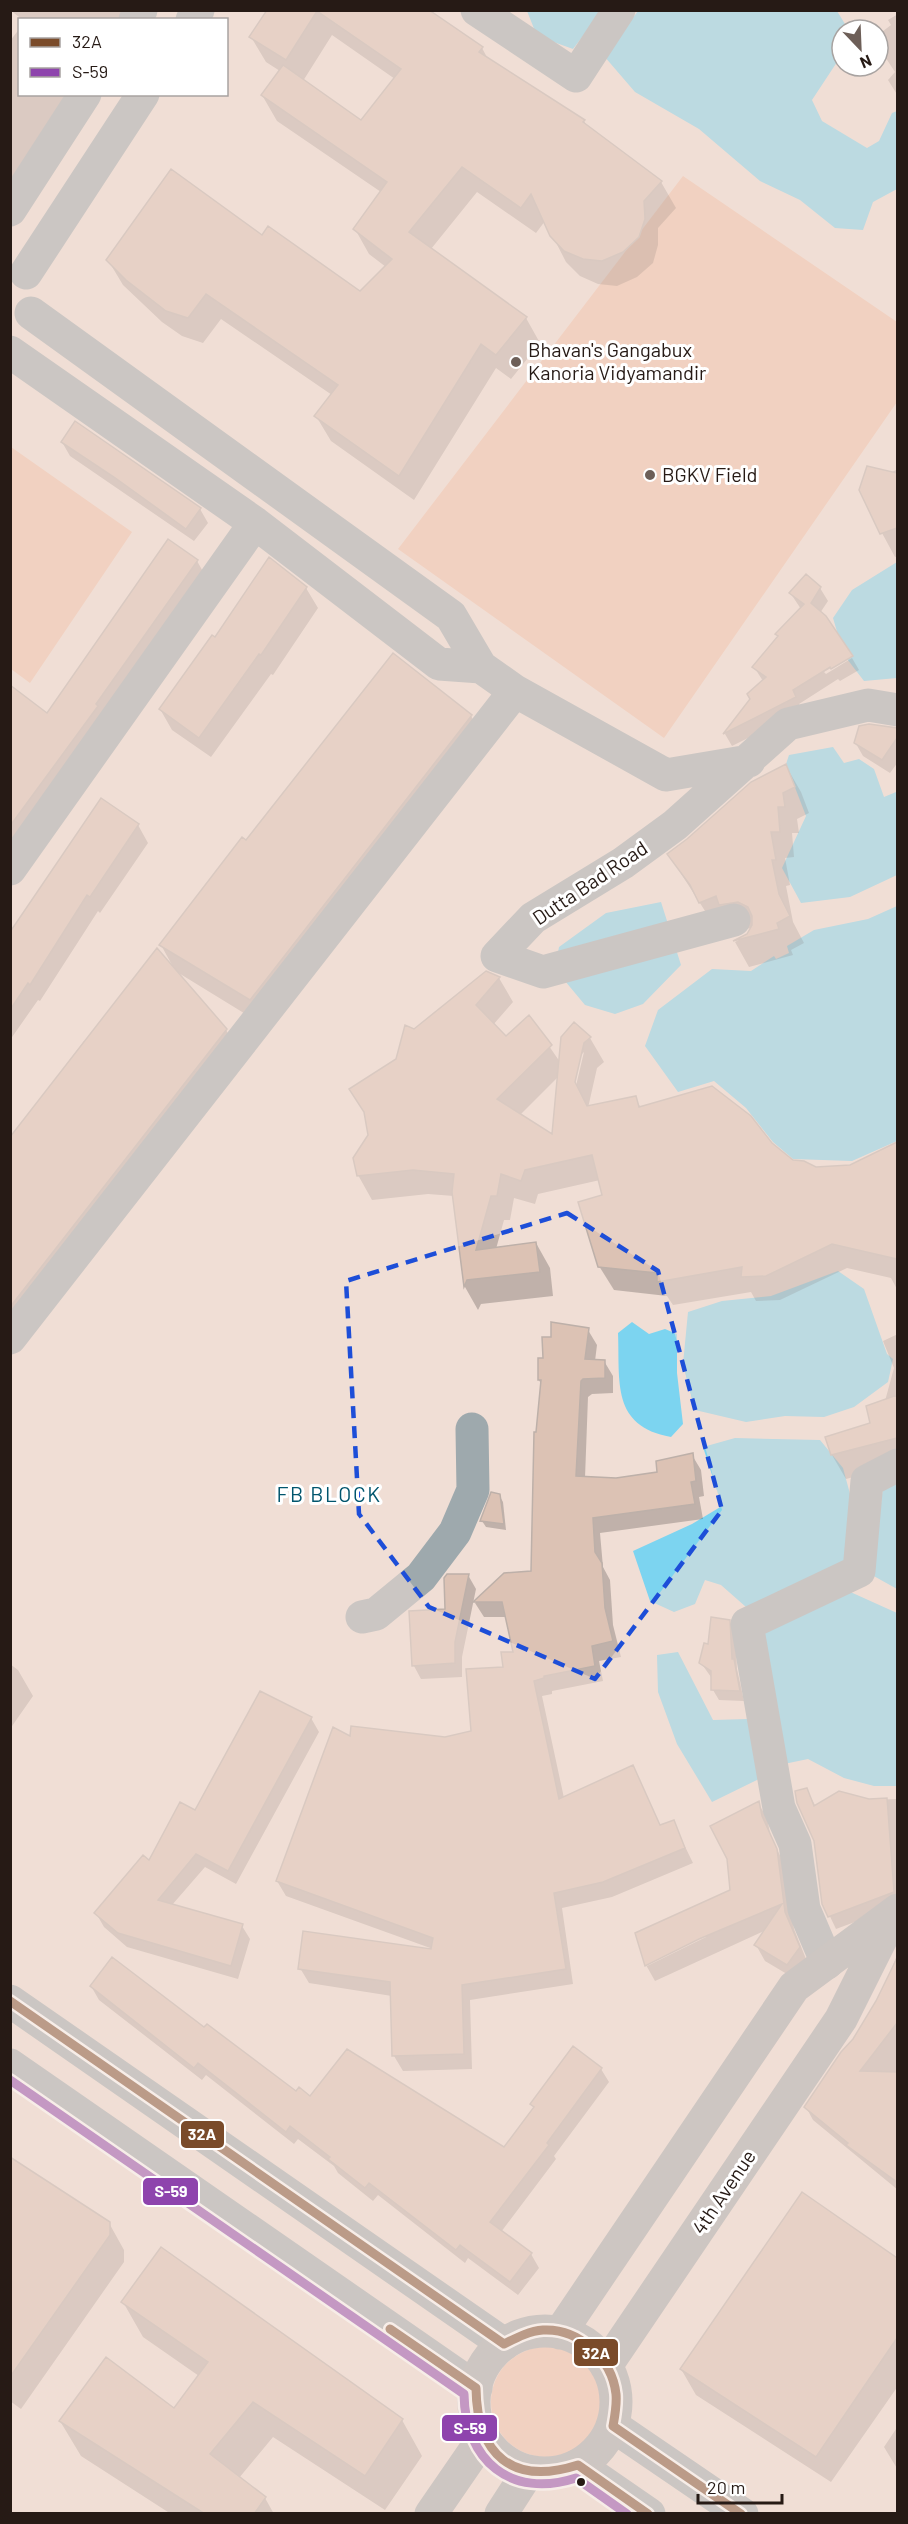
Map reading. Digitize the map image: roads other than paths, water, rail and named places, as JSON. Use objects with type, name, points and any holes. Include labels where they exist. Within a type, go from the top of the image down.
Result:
[{"type":"main road","points":[[560,2332],[794,1987],[895,1913]]},
{"type":"main road","name":"4th Avenue","points":[[606,2366],[841,2019],[895,1913]]},
{"type":"main road","points":[[548,2330],[573,2336],[598,2352],[612,2373],[618,2398],[613,2426],[603,2445],[588,2460],[565,2471],[540,2474],[517,2470],[495,2454],[480,2431],[474,2407],[476,2388],[487,2360],[504,2344],[524,2334],[548,2330]]},
{"type":"main road","points":[[431,2514],[484,2438]]},
{"type":"main road","points":[[501,2514],[528,2472]]},
{"type":"street","points":[[477,10],[576,76],[619,10]]},
{"type":"street","points":[[10,210],[84,96]]},
{"type":"street","points":[[10,342],[21,332],[31,314],[33,297],[18,265],[142,96]]},
{"type":"street","points":[[31,314],[451,616],[481,667],[515,690],[666,775],[749,760]]},
{"type":"street","points":[[10,352],[255,523],[439,664],[481,667]]},
{"type":"street","points":[[10,869],[255,523]]},
{"type":"street","points":[[10,1338],[515,690]]},
{"type":"street","name":"Dutta Bad Road","points":[[734,920],[543,972],[497,956],[533,918],[623,863],[675,825],[788,724],[868,705],[897,710]]},
{"type":"street","points":[[362,1617],[376,1614],[421,1577],[456,1532],[473,1490],[472,1429]]},
{"type":"street","points":[[827,1963],[804,1909],[795,1844],[779,1808],[747,1624],[859,1571],[867,1481],[897,1465]]},
{"type":"street","points":[[10,2001],[504,2344]]},
{"type":"street","points":[[10,2065],[476,2388]]},
{"type":"street","points":[[613,2426],[742,2514]]},
{"type":"street","points":[[578,2465],[649,2514]]},
{"type":"water","points":[[527,11],[602,11],[573,49],[537,36]]},
{"type":"water","points":[[638,11],[837,11],[841,18],[830,18],[830,73],[812,100],[822,121],[867,148],[879,141],[892,113],[897,111],[897,189],[873,202],[863,230],[835,228],[800,200],[760,181],[699,129],[635,92],[604,56]]},
{"type":"water","points":[[897,562],[897,678],[864,681],[844,655],[833,618],[852,590]]},
{"type":"water","points":[[833,747],[844,763],[859,759],[874,769],[884,797],[896,792],[897,875],[850,897],[801,903],[782,868],[806,816],[786,764],[789,755]]},
{"type":"water","points":[[661,902],[681,965],[643,1004],[615,1014],[585,1005],[555,969],[559,947],[606,913]]},
{"type":"water","points":[[897,906],[897,1141],[852,1161],[793,1159],[773,1142],[746,1108],[714,1081],[678,1092],[645,1046],[658,1010],[712,969],[751,971],[774,956],[776,959],[789,953],[787,946],[814,930],[868,919]]},
{"type":"water","points":[[838,1271],[864,1289],[887,1354],[893,1359],[888,1382],[854,1407],[824,1417],[785,1416],[746,1422],[695,1410],[683,1364],[688,1312],[722,1301],[771,1296]]},
{"type":"water","points":[[632,1322],[649,1334],[665,1329],[677,1334],[677,1373],[683,1424],[671,1437],[652,1431],[638,1423],[628,1412],[623,1399],[620,1385],[618,1333]]},
{"type":"water","points":[[735,1438],[820,1440],[843,1468],[853,1505],[848,1563],[746,1607],[721,1585],[705,1580],[695,1604],[674,1612],[650,1601],[633,1551],[692,1524],[722,1506],[703,1447]]},
{"type":"water","points":[[897,1480],[897,1589],[872,1575],[883,1487]]},
{"type":"water","points":[[846,1590],[897,1613],[897,1786],[874,1786],[844,1778],[808,1759],[784,1764],[760,1631]]},
{"type":"water","points":[[678,1652],[713,1720],[748,1719],[761,1778],[712,1802],[677,1744],[658,1692],[657,1655]]},
{"type":"place","name":"Bhavan's Gangabux Kanoria Vidyamandir","points":[[516,362]]},
{"type":"place","name":"BGKV Field","points":[[650,475]]},
{"type":"district","name":"FB BLOCK","points":[[329,1495]]}]
